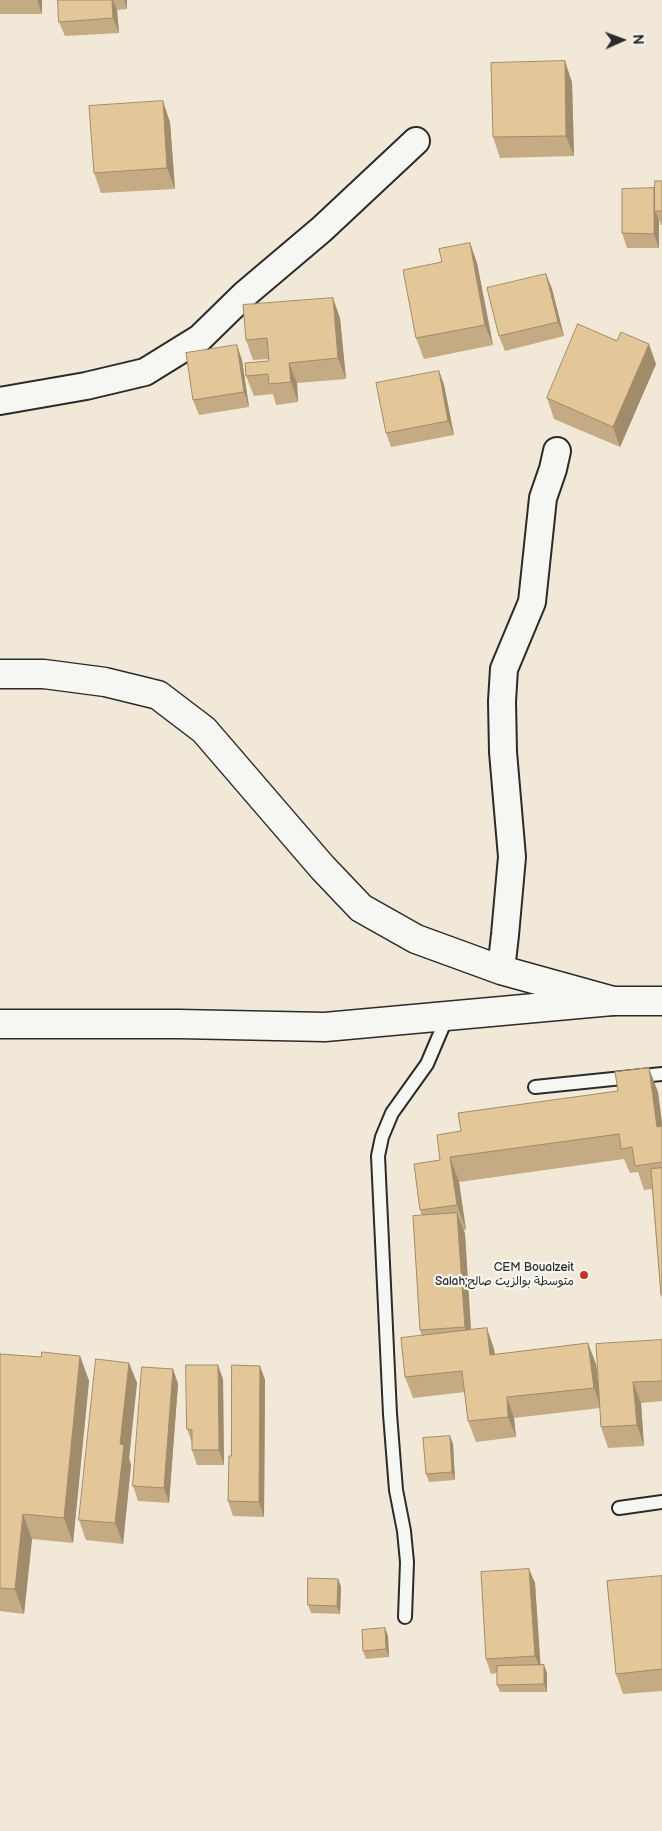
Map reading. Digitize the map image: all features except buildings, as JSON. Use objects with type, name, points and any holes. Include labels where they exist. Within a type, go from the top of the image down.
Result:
[{"type":"main road","points":[[0,674],[44,674],[105,682],[158,695],[204,730],[322,867],[361,908],[416,939],[501,970],[614,1001]]},
{"type":"main road","points":[[0,1024],[179,1024],[325,1027],[614,1001],[662,1001]]},
{"type":"street","points":[[0,401],[86,386],[145,372],[184,348],[200,338],[244,295],[322,229],[416,141]]},
{"type":"street","points":[[501,970],[512,857],[503,752],[502,701],[504,669],[532,602],[543,498],[557,451]]},
{"type":"lane","points":[[406,1617],[407,1562],[404,1531],[396,1490],[390,1414],[378,1156],[382,1137],[392,1113],[427,1064],[447,1017]]},
{"type":"lane","points":[[535,1087],[662,1074]]},
{"type":"lane","points":[[619,1508],[662,1502]]},
{"type":"place","name":"CEM Boualzeit Salah;متوسطة بوالزيت صالح","points":[[584,1275]]}]
